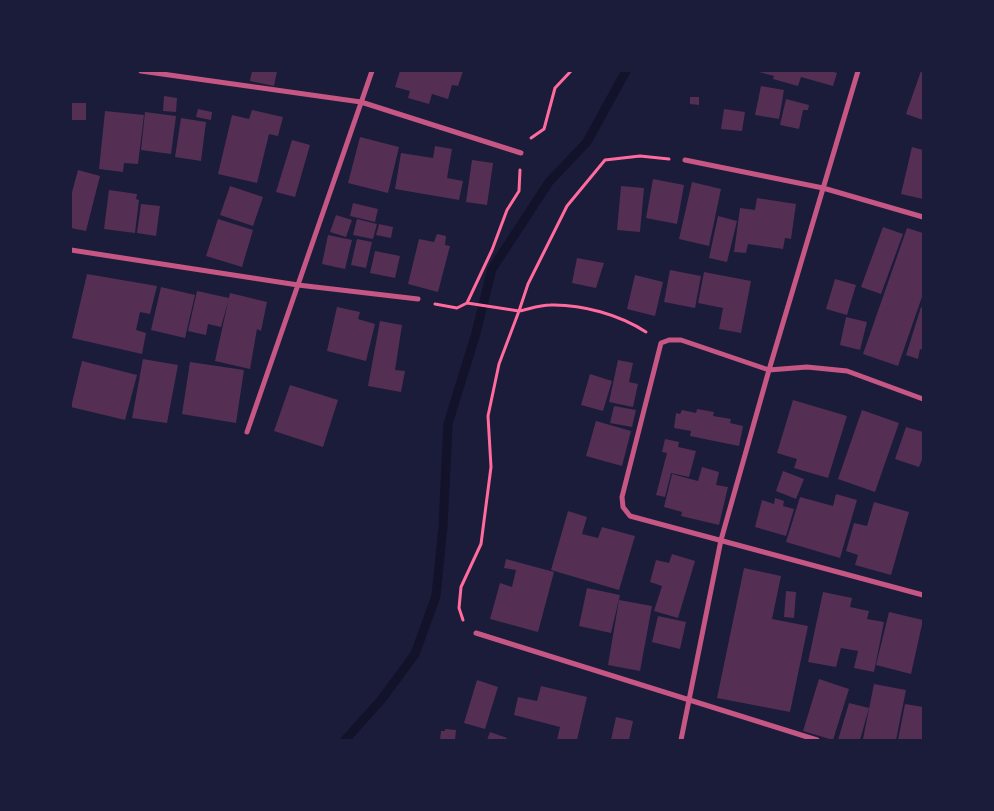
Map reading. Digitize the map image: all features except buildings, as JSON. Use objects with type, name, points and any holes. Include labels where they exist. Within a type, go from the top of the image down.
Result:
[{"type":"street","points":[[140,71],[361,102],[521,153]]},
{"type":"street","points":[[247,432],[372,71]]},
{"type":"street","points":[[681,740],[722,540],[769,370],[858,71]]},
{"type":"street","points":[[684,160],[823,188],[923,217]]},
{"type":"street","points":[[71,250],[298,285],[418,299]]},
{"type":"street","points":[[923,399],[847,371],[807,367],[769,370],[681,340],[669,340],[661,343],[622,497],[623,507],[630,516],[923,595]]},
{"type":"street","points":[[476,633],[818,740]]},
{"type":"path","points":[[467,303],[492,250],[507,210],[519,191],[521,153],[525,142],[544,129],[555,88],[571,71]]},
{"type":"path","points":[[476,633],[461,618],[461,588],[481,544],[491,467],[488,416],[499,364],[528,284],[567,206],[605,160],[640,156],[684,160]]},
{"type":"path","points":[[418,299],[445,308],[457,308],[467,303],[519,311],[549,305],[598,312],[634,325],[661,343]]},
{"type":"waterway","points":[[345,740],[381,700],[415,654],[436,596],[443,526],[448,424],[476,333],[492,269],[549,182],[587,142],[626,71]]}]
